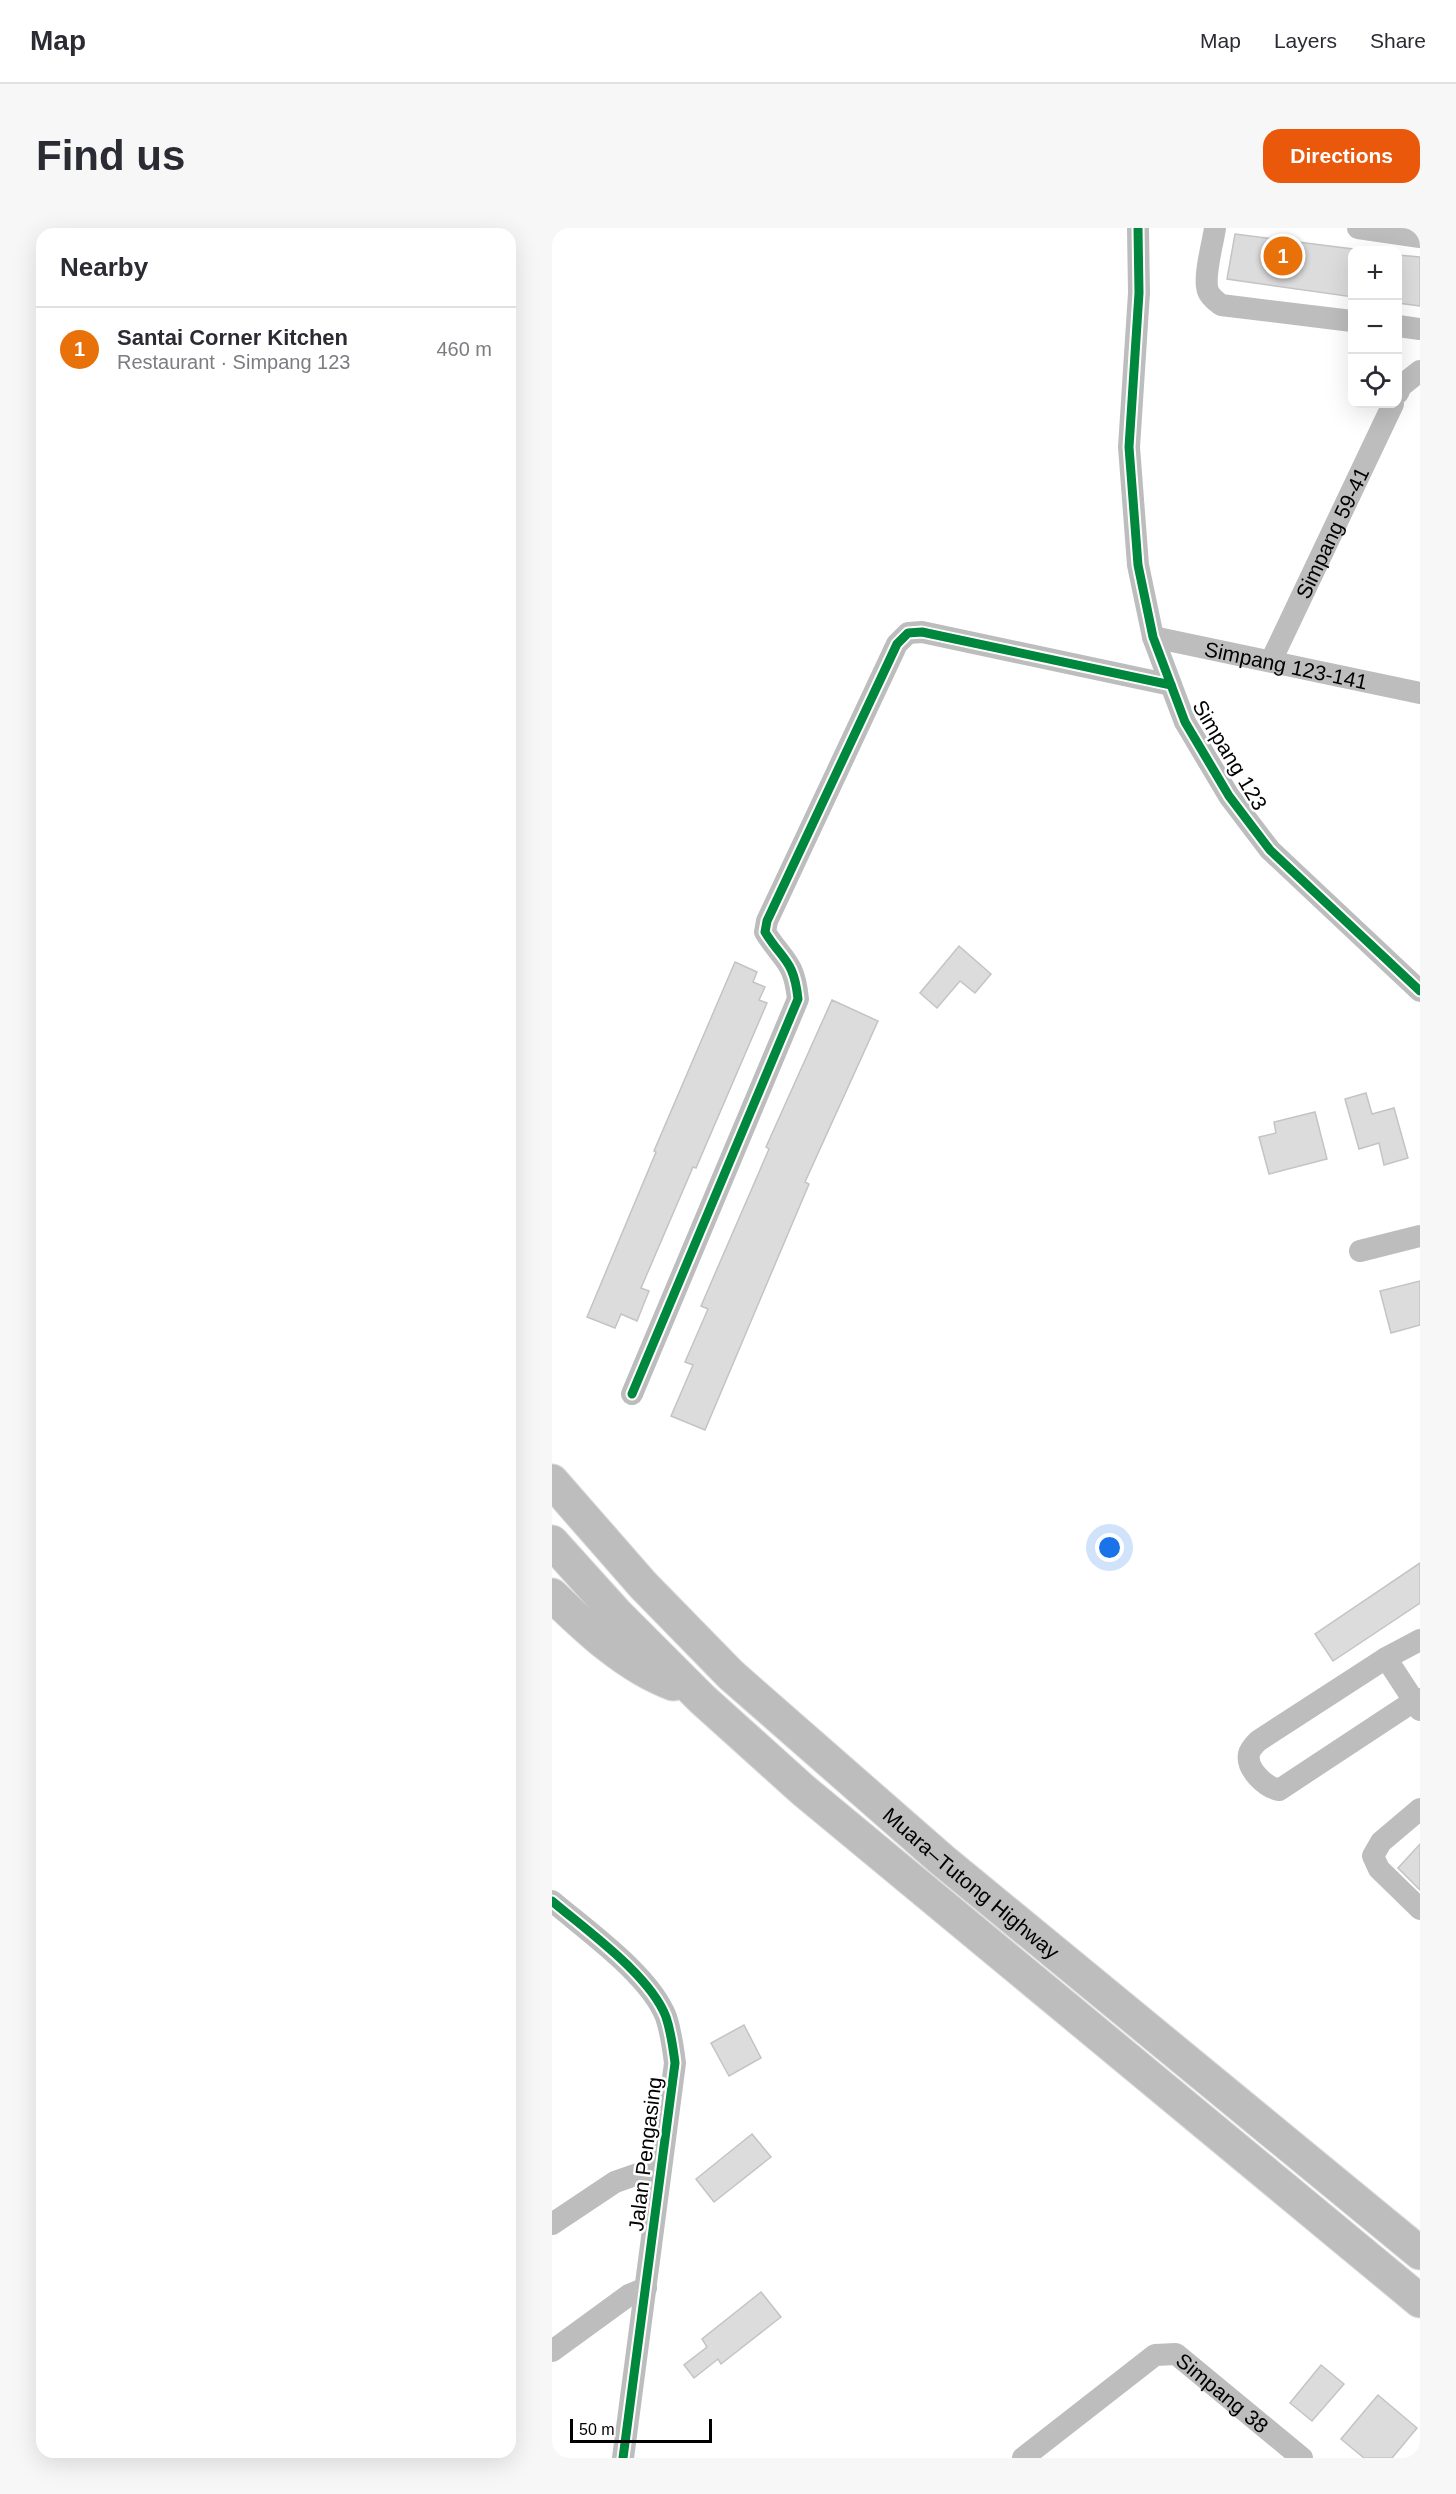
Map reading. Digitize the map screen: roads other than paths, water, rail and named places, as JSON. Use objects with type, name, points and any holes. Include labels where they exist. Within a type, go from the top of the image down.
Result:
[{"type":"highway","name":"Muara–Tutong Highway","points":[[552,1481],[644,1585],[731,1675],[941,1859],[1420,2253]]},
{"type":"highway","name":"Muara–Tutong Highway","points":[[552,1542],[617,1614],[694,1692],[803,1790],[1420,2301]]},
{"type":"highway","points":[[552,1595],[583,1625],[651,1676],[694,1692]]},
{"type":"street","name":"Simpang 123","points":[[1138,228],[1139,293],[1129,447],[1138,565],[1154,637],[1171,685],[1185,722],[1229,796],[1270,850],[1420,991]]},
{"type":"street","name":"Simpang 123","points":[[1139,293],[1149,228]]},
{"type":"street","points":[[1215,228],[1207,282],[1208,292],[1221,305],[1348,320]]},
{"type":"street","points":[[1358,228],[1420,237]]},
{"type":"street","points":[[1402,327],[1420,329]]},
{"type":"street","points":[[1402,385],[1420,371]]},
{"type":"street","name":"Simpang 59-41","points":[[1271,661],[1391,408]]},
{"type":"street","points":[[633,1394],[798,999],[796,977],[787,960],[765,932],[768,921],[897,645],[908,633],[922,632],[1171,685]]},
{"type":"street","name":"Simpang 123-141","points":[[1154,637],[1420,693]]},
{"type":"street","points":[[1360,1251],[1420,1236]]},
{"type":"street","points":[[1386,1658],[1418,1703],[1279,1790],[1265,1784],[1252,1768],[1248,1758],[1257,1741],[1386,1658],[1420,1640]]},
{"type":"street","points":[[1420,1809],[1380,1842],[1373,1856],[1379,1869],[1420,1909]]},
{"type":"street","name":"Jalan Pengasing","points":[[552,1900],[636,1973],[665,2014],[672,2037],[675,2062],[623,2458]]},
{"type":"street","points":[[552,2224],[615,2182],[638,2174],[660,2175]]},
{"type":"street","points":[[552,2350],[629,2295],[646,2288]]},
{"type":"street","name":"Simpang 38","points":[[1023,2458],[1155,2355],[1176,2354],[1302,2458]]},
{"type":"place","name":"Santai Corner Kitchen","points":[[1283,256]]}]
